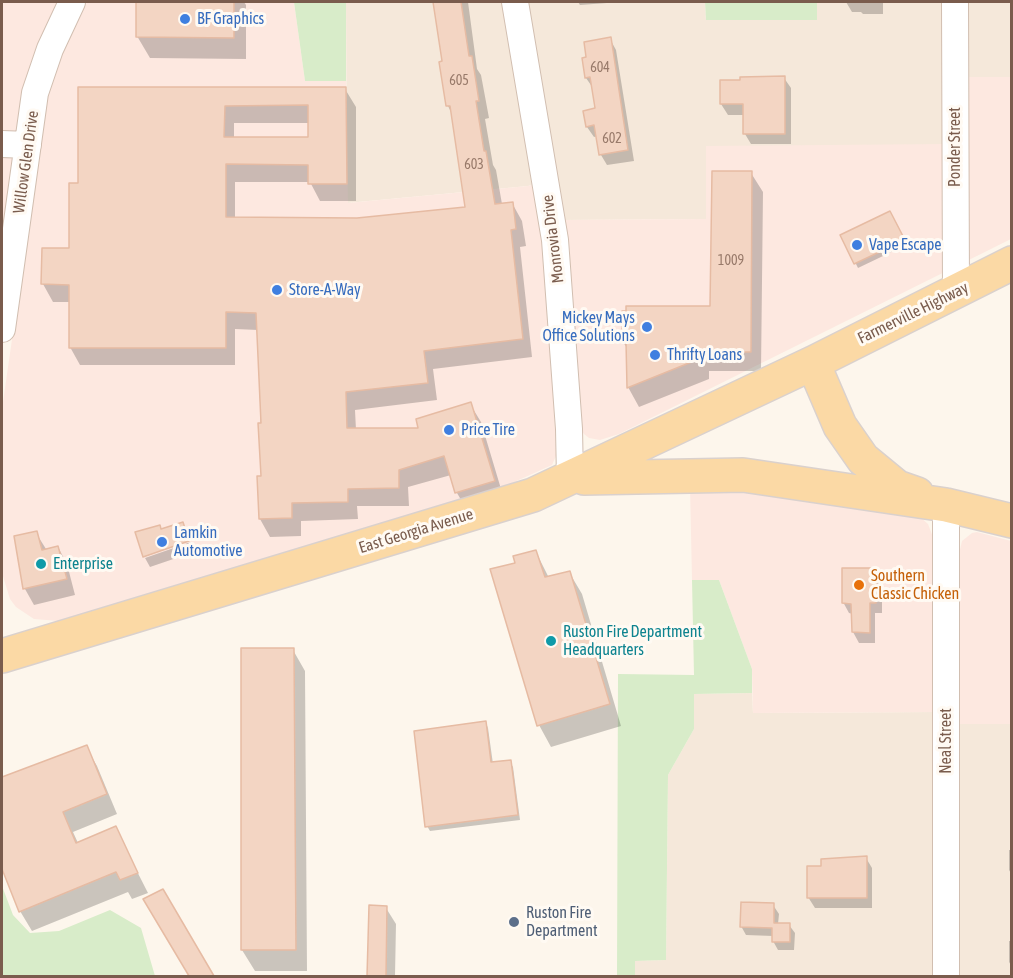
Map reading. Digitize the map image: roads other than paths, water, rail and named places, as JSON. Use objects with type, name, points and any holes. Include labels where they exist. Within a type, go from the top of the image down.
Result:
[{"type":"main road","name":"Farmerville Highway","points":[[813,363],[1011,263]]},
{"type":"main road","name":"East Georgia Avenue","points":[[2,654],[533,495],[813,363]]},
{"type":"main road","points":[[813,363],[840,426],[863,459],[897,487],[946,505]]},
{"type":"main road","points":[[570,478],[743,475],[946,505],[1011,521]]},
{"type":"street","name":"Willow Glen Drive","points":[[3,314],[11,198],[28,145],[35,93],[41,71],[72,2]]},
{"type":"street","name":"Monrovia Drive","points":[[515,2],[555,240],[568,417],[570,478]]},
{"type":"street","name":"Ponder Street","points":[[955,2],[956,292]]},
{"type":"street","points":[[2,144],[28,145]]},
{"type":"street","name":"Neal Street","points":[[946,505],[946,976]]},
{"type":"place","name":"BF Graphics","points":[[185,19]]},
{"type":"place","name":"Vape Escape","points":[[857,245]]},
{"type":"place","name":"Store-A-Way","points":[[277,290]]},
{"type":"place","name":"Mickey Mays Office Solutions","points":[[647,327]]},
{"type":"place","name":"Thrifty Loans","points":[[655,355]]},
{"type":"place","name":"Price Tire","points":[[449,430]]},
{"type":"place","name":"Lamkin Automotive","points":[[162,542]]},
{"type":"place","name":"Enterprise","points":[[41,564]]},
{"type":"place","name":"Southern Classic Chicken","points":[[859,585]]},
{"type":"place","name":"Ruston Fire Department Headquarters","points":[[551,641]]},
{"type":"place","name":"Ruston Fire Department","points":[[514,922]]}]
